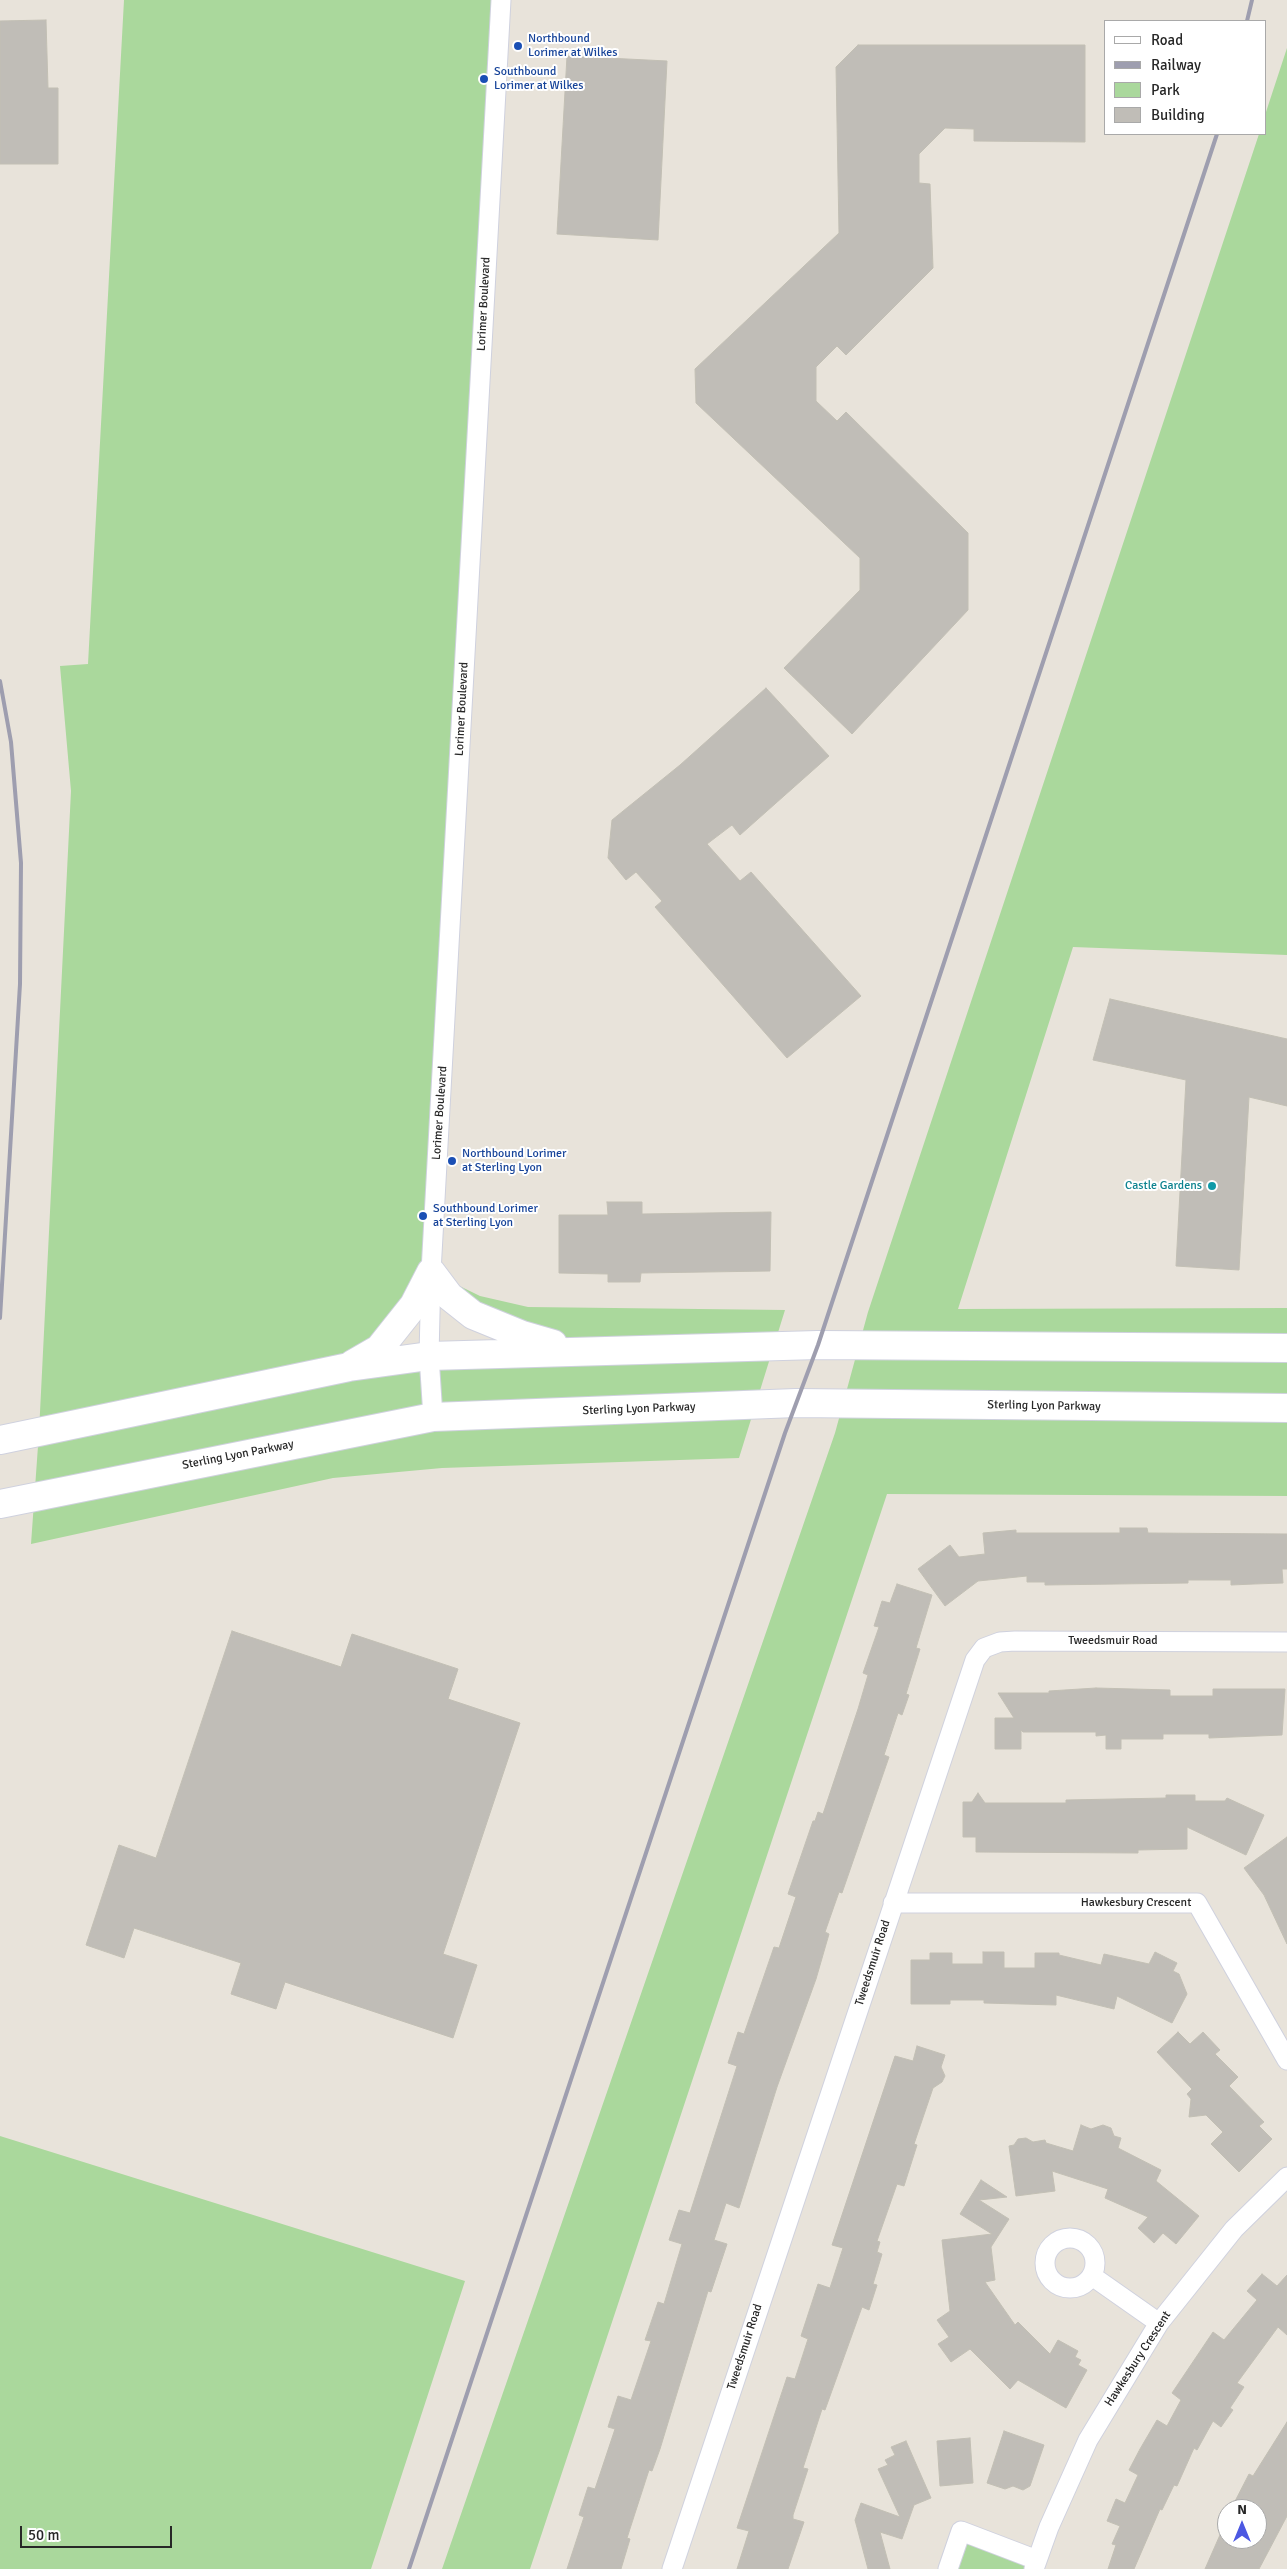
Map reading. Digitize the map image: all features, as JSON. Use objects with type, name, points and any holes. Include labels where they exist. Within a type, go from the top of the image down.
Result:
[{"type":"main road","points":[[349,1367],[379,1349],[414,1305],[431,1272],[449,1296],[474,1315],[522,1335],[576,1350]]},
{"type":"main road","points":[[0,1440],[349,1367],[429,1356],[576,1350],[818,1345],[1287,1348]]},
{"type":"main road","name":"Sterling Lyon Parkway","points":[[0,1504],[432,1417],[796,1404],[1287,1408]]},
{"type":"street","name":"Lorimer Boulevard","points":[[432,1417],[429,1356],[431,1272],[501,0]]},
{"type":"street","name":"Tweedsmuir Road","points":[[672,2569],[969,1675],[976,1660],[984,1648],[1000,1642],[1016,1641],[1287,1642]]},
{"type":"street","name":"Hawkesbury Crescent","points":[[893,1903],[1197,1903],[1287,2060]]},
{"type":"street","name":"Hawkesbury Crescent","points":[[1036,2565],[1049,2527],[1088,2440],[1159,2322],[1234,2229],[1287,2177]]},
{"type":"street","points":[[1092,2276],[1159,2322]]},
{"type":"street","points":[[948,2569],[961,2531],[1036,2565]]},
{"type":"green space","points":[[124,0],[501,0],[431,1272],[480,1296],[528,1307],[785,1310],[739,1458],[442,1468],[333,1478],[31,1544],[39,1432],[71,791],[60,666],[88,664]],"holes":[[[449,1296],[574,1350],[351,1366]]]},
{"type":"green space","points":[[1287,48],[1287,955],[1073,947],[958,1309],[1287,1308],[1287,1496],[887,1494],[530,2569],[442,2569],[835,1433],[868,1312],[1259,135],[1267,135],[1267,109]]},
{"type":"green space","points":[[0,2136],[465,2281],[371,2569],[0,2569]]},
{"type":"green space","points":[[961,2531],[1034,2569],[948,2569]]},
{"type":"building","points":[[46,20],[48,88],[58,88],[58,164],[0,164],[0,21]]},
{"type":"building","points":[[858,45],[1085,45],[1085,142],[974,141],[974,129],[945,128],[919,154],[919,183],[930,184],[933,268],[846,355],[837,346],[816,367],[816,401],[837,421],[846,412],[968,533],[968,610],[852,734],[784,668],[860,590],[860,558],[696,403],[695,369],[839,233],[836,67]]},
{"type":"building","points":[[567,56],[667,61],[658,240],[557,234]]},
{"type":"building","points":[[766,688],[829,756],[740,835],[732,825],[707,844],[740,881],[751,872],[861,996],[787,1058],[655,907],[662,901],[636,872],[626,880],[608,858],[612,820],[680,765]]},
{"type":"building","name":"Castle Gardens","points":[[1110,999],[1287,1039],[1287,1106],[1249,1097],[1239,1270],[1176,1266],[1186,1080],[1093,1060]]},
{"type":"building","points":[[607,1202],[642,1202],[642,1214],[771,1212],[770,1271],[641,1273],[640,1282],[608,1282],[608,1274],[559,1273],[559,1215],[608,1215]]},
{"type":"building","points":[[1120,1528],[1147,1528],[1148,1533],[1287,1534],[1287,1569],[1282,1569],[1283,1583],[1231,1585],[1231,1580],[1188,1580],[1188,1583],[1045,1585],[1045,1582],[1027,1582],[1027,1576],[978,1581],[945,1606],[918,1569],[950,1545],[959,1557],[985,1554],[983,1533],[1016,1530],[1016,1533],[1120,1533]]},
{"type":"building","points":[[897,1584],[932,1595],[916,1648],[920,1649],[906,1694],[909,1695],[902,1715],[898,1713],[884,1755],[889,1757],[842,1893],[839,1892],[825,1932],[829,1934],[816,1979],[777,2087],[739,2208],[726,2203],[714,2240],[727,2244],[711,2292],[708,2291],[660,2449],[652,2471],[649,2470],[627,2538],[630,2539],[621,2569],[567,2569],[584,2517],[579,2515],[588,2487],[595,2489],[615,2429],[608,2427],[618,2396],[631,2400],[651,2341],[645,2340],[658,2302],[664,2304],[682,2244],[669,2240],[679,2210],[690,2213],[737,2066],[728,2063],[738,2032],[744,2034],[774,1947],[779,1948],[796,1897],[788,1894],[813,1821],[815,1821],[818,1812],[823,1814],[858,1709],[868,1675],[863,1673],[879,1627],[874,1626],[882,1601],[890,1603]]},
{"type":"building","points":[[232,1631],[341,1667],[352,1634],[458,1669],[448,1699],[520,1723],[443,1954],[477,1965],[453,2038],[285,1982],[276,2009],[231,1994],[241,1963],[134,1928],[124,1958],[86,1945],[119,1845],[156,1858]]},
{"type":"building","points":[[1096,1688],[1170,1690],[1170,1696],[1213,1696],[1213,1689],[1285,1689],[1282,1735],[1209,1738],[1209,1734],[1163,1734],[1163,1739],[1121,1739],[1121,1749],[1106,1749],[1106,1735],[1096,1736],[1096,1732],[1023,1732],[1021,1730],[1021,1749],[995,1749],[995,1718],[1014,1718],[998,1693],[1049,1693],[1049,1691]]},
{"type":"building","points":[[978,1793],[985,1803],[1066,1803],[1066,1800],[1166,1798],[1166,1795],[1195,1795],[1195,1801],[1225,1801],[1227,1798],[1264,1815],[1246,1855],[1187,1827],[1187,1849],[1138,1850],[1138,1853],[976,1852],[976,1837],[963,1837],[963,1802],[972,1802]]},
{"type":"building","points":[[1287,1837],[1287,1944],[1264,1895],[1244,1868]]},
{"type":"building","points":[[983,1952],[1004,1952],[1004,1968],[1035,1968],[1035,1953],[1059,1953],[1059,1955],[1101,1965],[1104,1954],[1149,1964],[1155,1952],[1177,1963],[1173,1971],[1179,1974],[1187,1994],[1172,2023],[1117,1996],[1114,2009],[1056,1995],[1056,2005],[984,2003],[984,2000],[950,2000],[950,2004],[911,2004],[911,1960],[930,1960],[930,1953],[952,1953],[952,1964],[983,1964]]},
{"type":"building","points":[[1178,2032],[1190,2044],[1203,2032],[1220,2050],[1215,2054],[1238,2077],[1229,2086],[1264,2122],[1259,2126],[1272,2139],[1239,2172],[1211,2144],[1223,2132],[1206,2115],[1189,2117],[1191,2099],[1187,2094],[1192,2089],[1157,2052]]},
{"type":"building","points":[[917,2046],[945,2055],[941,2067],[945,2076],[942,2082],[933,2088],[914,2144],[917,2145],[904,2186],[897,2184],[877,2241],[880,2242],[877,2252],[882,2254],[873,2284],[877,2285],[869,2310],[862,2307],[825,2410],[822,2409],[803,2468],[808,2469],[793,2519],[804,2522],[788,2569],[737,2569],[749,2531],[737,2528],[787,2377],[795,2379],[808,2339],[801,2336],[818,2284],[830,2288],[843,2248],[832,2245],[895,2056],[913,2061]]},
{"type":"building","points":[[1081,2125],[1091,2129],[1103,2125],[1111,2128],[1114,2136],[1121,2138],[1118,2148],[1161,2170],[1156,2181],[1199,2216],[1176,2244],[1163,2233],[1154,2243],[1138,2228],[1148,2217],[1105,2198],[1108,2189],[1052,2171],[1055,2191],[1016,2196],[1009,2146],[1014,2145],[1018,2139],[1026,2138],[1033,2142],[1045,2140],[1046,2143],[1073,2151]]},
{"type":"building","points":[[981,2180],[1007,2197],[979,2200],[1009,2219],[991,2247],[995,2280],[985,2282],[1015,2325],[1018,2322],[1050,2354],[1058,2340],[1078,2351],[1075,2357],[1081,2360],[1078,2365],[1087,2370],[1066,2408],[1018,2380],[1010,2389],[970,2349],[951,2362],[938,2344],[949,2337],[937,2320],[950,2311],[942,2240],[992,2234],[960,2214]]},
{"type":"building","points":[[1262,2274],[1277,2286],[1287,2275],[1287,2335],[1278,2327],[1237,2383],[1244,2387],[1230,2408],[1233,2410],[1221,2427],[1213,2421],[1197,2450],[1194,2448],[1177,2486],[1174,2485],[1162,2510],[1160,2509],[1134,2569],[1108,2569],[1116,2545],[1112,2544],[1120,2526],[1107,2521],[1116,2499],[1125,2503],[1138,2475],[1129,2470],[1157,2420],[1167,2426],[1181,2400],[1172,2393],[1213,2332],[1224,2340],[1257,2300],[1247,2291]]},
{"type":"building","points":[[1287,2422],[1287,2516],[1259,2569],[1205,2569],[1217,2542],[1217,2549],[1267,2549],[1267,2499],[1236,2499],[1249,2474],[1253,2476]]},
{"type":"building","points":[[1004,2431],[1044,2445],[1030,2486],[1023,2490],[1013,2486],[1005,2489],[987,2483]]},
{"type":"building","points":[[970,2438],[973,2483],[940,2486],[937,2441]]},
{"type":"building","points":[[906,2441],[931,2498],[914,2505],[902,2539],[880,2532],[890,2569],[868,2569],[855,2520],[861,2503],[900,2517],[878,2469],[888,2465],[885,2460],[895,2455],[891,2447]]},
{"type":"railway","points":[[1247,20],[1252,0]]},
{"type":"railway","points":[[409,2569],[785,1433],[818,1345],[1217,135]]},
{"type":"railway","points":[[0,681],[11,742],[21,863],[20,984],[0,1318]]},
{"type":"place","name":"Northbound Lorimer at Wilkes","points":[[518,46]]},
{"type":"place","name":"Southbound Lorimer at Wilkes","points":[[484,79]]},
{"type":"place","name":"Northbound Lorimer at Sterling Lyon","points":[[452,1161]]},
{"type":"place","name":"Castle Gardens","points":[[1212,1186]]},
{"type":"place","name":"Southbound Lorimer at Sterling Lyon","points":[[423,1216]]}]
